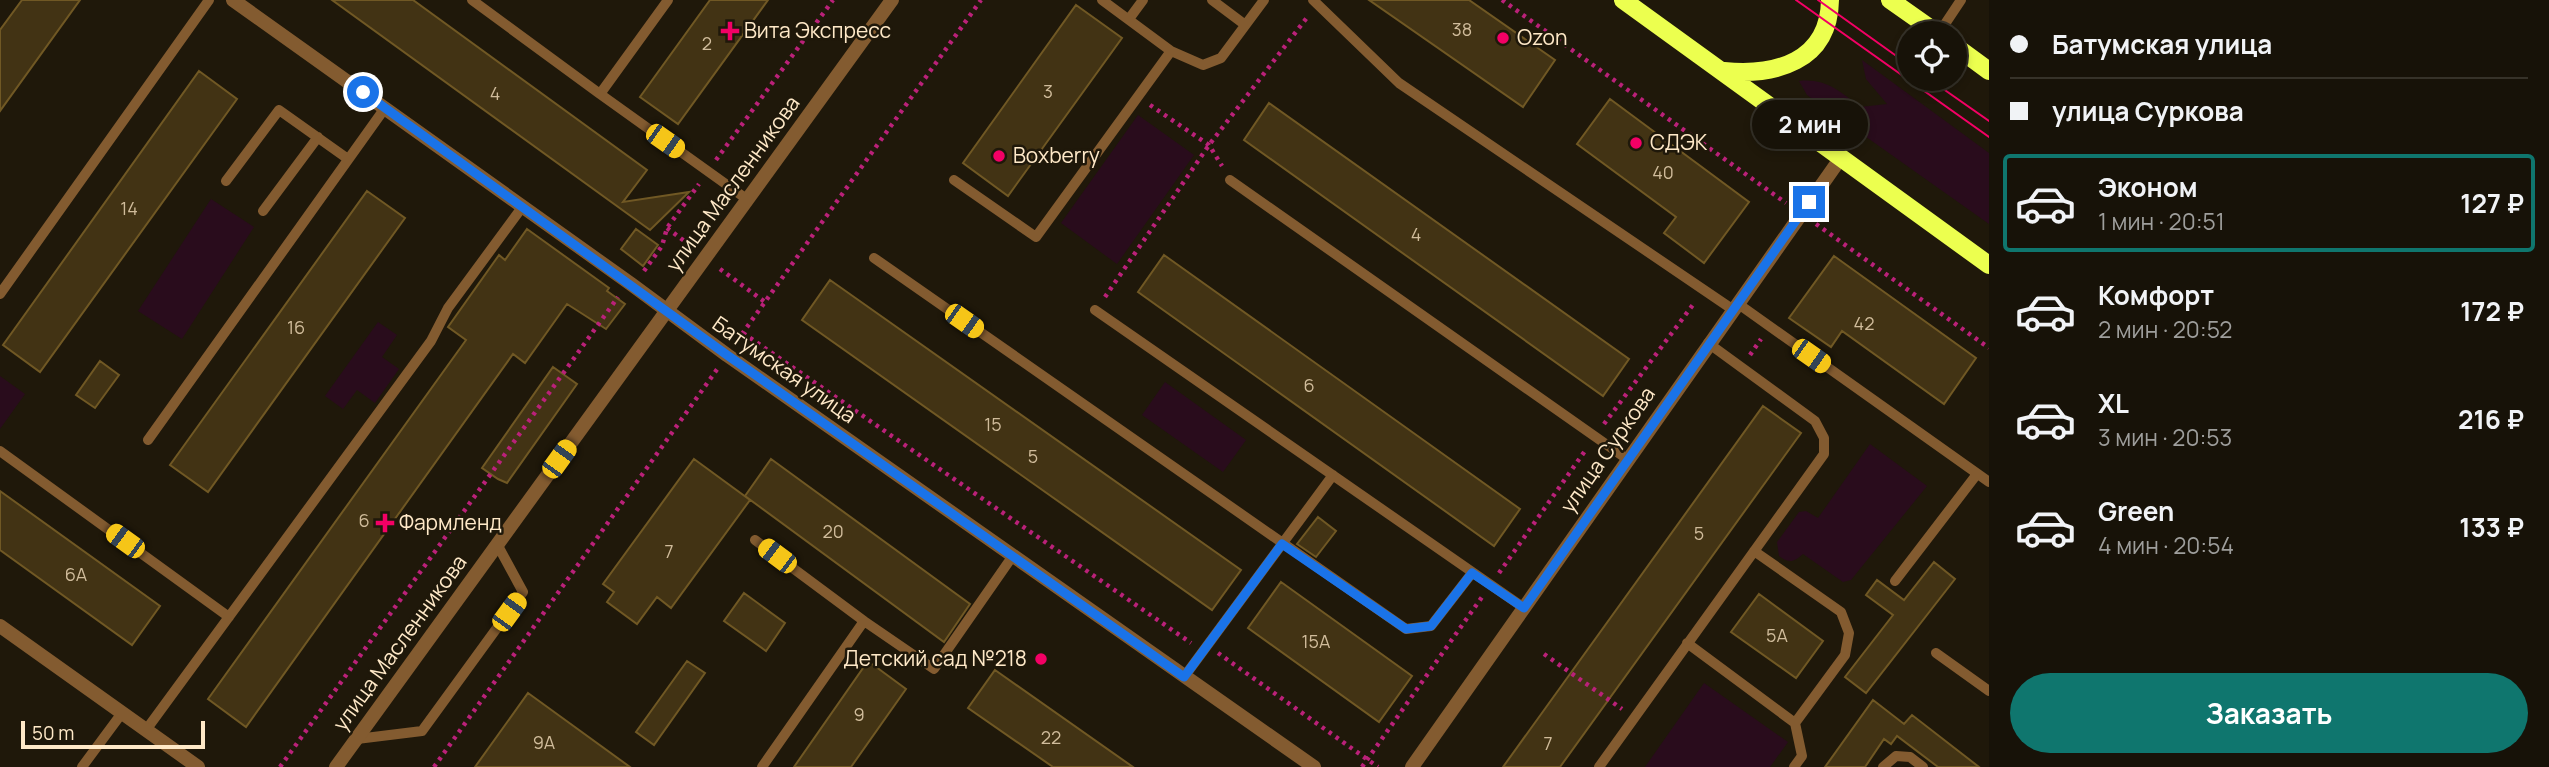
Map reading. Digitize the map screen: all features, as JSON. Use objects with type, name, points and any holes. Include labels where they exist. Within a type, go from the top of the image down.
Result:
[{"type":"main road","points":[[1623,0],[1989,265]]},
{"type":"main road","points":[[1724,71],[1765,71],[1801,58],[1817,41],[1827,23],[1830,0]]},
{"type":"main road","points":[[1890,0],[1921,21]]},
{"type":"main road","points":[[1967,55],[1989,71]]},
{"type":"street","name":"Батумская улица","points":[[233,0],[727,355],[1314,767]]},
{"type":"street","name":"улица Масленникова","points":[[336,767],[892,0]]},
{"type":"street","name":"улица Суркова","points":[[1412,767],[1840,159]]},
{"type":"street","points":[[0,626],[198,767]]},
{"type":"lane","points":[[0,294],[209,0]]},
{"type":"lane","points":[[472,0],[748,200]]},
{"type":"lane","points":[[600,94],[668,0]]},
{"type":"lane","points":[[1102,0],[1171,51],[1203,65],[1221,58],[1264,0]]},
{"type":"lane","points":[[1129,19],[1143,0]]},
{"type":"lane","points":[[1212,0],[1244,24]]},
{"type":"lane","points":[[1946,21],[1961,0]]},
{"type":"lane","points":[[1316,2],[1399,83],[1704,290],[1770,326],[1989,482]]},
{"type":"lane","points":[[954,180],[1037,237],[1171,51]]},
{"type":"lane","points":[[148,440],[385,108]]},
{"type":"lane","points":[[226,181],[279,110],[348,159]]},
{"type":"lane","points":[[263,211],[318,138]]},
{"type":"lane","points":[[1230,180],[1628,459]]},
{"type":"lane","points":[[146,730],[431,341],[449,308],[523,206]]},
{"type":"lane","points":[[874,258],[1406,629],[1431,626],[1472,573]]},
{"type":"lane","points":[[1095,310],[1524,608]]},
{"type":"lane","points":[[1599,767],[1824,454],[1824,438],[1815,421],[1708,343]]},
{"type":"lane","points":[[0,451],[229,617]]},
{"type":"lane","points":[[1895,581],[1977,474]]},
{"type":"lane","points":[[1184,677],[1333,475]]},
{"type":"lane","points":[[755,540],[934,669],[1012,557]]},
{"type":"lane","points":[[357,739],[422,731],[508,614],[523,592],[497,544]]},
{"type":"lane","points":[[1754,551],[1841,612],[1849,633],[1845,655],[1795,723]]},
{"type":"lane","points":[[762,767],[864,621]]},
{"type":"lane","points":[[1687,643],[1795,723],[1802,756],[1794,767]]},
{"type":"lane","points":[[1936,653],[1989,691]]},
{"type":"lane","points":[[82,767],[122,713]]},
{"type":"lane","points":[[1883,767],[1896,756],[1910,757],[1923,767]]},
{"type":"path","points":[[280,767],[612,306],[662,246],[667,228],[833,0]]},
{"type":"path","points":[[434,767],[982,0]]},
{"type":"path","points":[[1502,0],[1989,348]]},
{"type":"path","points":[[1095,310],[1209,145],[1316,2]]},
{"type":"path","points":[[1138,96],[1209,145],[1230,180]]},
{"type":"path","points":[[1362,767],[1595,436],[1704,290]]},
{"type":"path","points":[[1741,367],[1770,326]]},
{"type":"path","points":[[743,333],[1191,643],[1208,646],[1378,767]]},
{"type":"path","points":[[1544,654],[1634,717]]},
{"type":"shaded area","points":[[1862,60],[1897,86],[1897,91],[1904,91],[1989,153],[1989,224],[1807,95],[1799,81],[1824,84],[1839,91],[1860,107],[1887,104],[1866,79]]},
{"type":"shaded area","points":[[1138,115],[1194,155],[1117,264],[1061,223]]},
{"type":"shaded area","points":[[211,199],[254,227],[182,339],[138,311]]},
{"type":"shaded area","points":[[378,322],[397,335],[382,357],[399,369],[375,403],[357,390],[343,409],[325,396]]},
{"type":"shaded area","points":[[0,376],[25,394],[0,429]]},
{"type":"shaded area","points":[[1165,382],[1246,440],[1223,472],[1142,415]]},
{"type":"shaded area","points":[[1870,444],[1927,486],[1851,580],[1843,582],[1803,554],[1791,561],[1779,556],[1777,542],[1799,512],[1806,511],[1818,518]]},
{"type":"shaded area","points":[[1704,683],[1788,742],[1770,767],[1645,767]]},
{"type":"building","points":[[22,0],[80,0],[0,111],[0,30]]},
{"type":"building","points":[[332,0],[413,0],[647,170],[623,202],[689,192],[650,230]]},
{"type":"building","points":[[710,0],[768,0],[678,124],[640,97]]},
{"type":"building","points":[[1369,0],[1469,0],[1555,60],[1523,107]]},
{"type":"building","points":[[1076,5],[1122,38],[1008,196],[963,163]]},
{"type":"building","points":[[199,71],[237,99],[40,372],[3,345]]},
{"type":"building","points":[[1610,99],[1749,202],[1704,263],[1664,233],[1676,217],[1577,144]]},
{"type":"building","points":[[1269,103],[1629,359],[1603,396],[1244,140]]},
{"type":"building","points":[[367,191],[405,218],[208,492],[170,465]]},
{"type":"building","points":[[527,229],[609,288],[607,291],[625,304],[606,329],[567,304],[525,363],[513,354],[246,727],[208,699],[466,340],[448,327],[499,255],[505,260]]},
{"type":"building","points":[[636,229],[658,245],[643,266],[621,249]]},
{"type":"building","points":[[1164,255],[1520,509],[1494,546],[1138,292]]},
{"type":"building","points":[[1834,256],[1976,358],[1944,404],[1842,331],[1831,347],[1789,318]]},
{"type":"building","points":[[830,280],[1241,570],[1212,610],[802,320]]},
{"type":"building","points":[[100,361],[119,375],[95,408],[76,395]]},
{"type":"building","points":[[553,367],[577,384],[507,483],[482,468]]},
{"type":"building","points":[[1763,406],[1801,433],[1560,767],[1503,767]]},
{"type":"building","points":[[694,459],[750,500],[671,608],[657,597],[637,624],[607,602],[614,592],[603,584]]},
{"type":"building","points":[[771,459],[970,604],[944,642],[745,496]]},
{"type":"building","points":[[0,491],[160,606],[132,645],[0,550]]},
{"type":"building","points":[[1318,517],[1336,531],[1316,557],[1297,544]]},
{"type":"building","points":[[1934,562],[1955,579],[1866,693],[1845,677],[1893,615],[1866,595],[1877,580],[1904,600]]},
{"type":"building","points":[[1281,582],[1412,676],[1379,722],[1248,628]]},
{"type":"building","points":[[744,593],[785,623],[766,651],[724,621]]},
{"type":"building","points":[[1759,594],[1823,641],[1796,678],[1731,632]]},
{"type":"building","points":[[687,661],[705,673],[654,745],[636,732]]},
{"type":"building","points":[[868,661],[906,689],[851,767],[794,767]]},
{"type":"building","points":[[995,670],[1133,767],[1053,767],[968,708]]},
{"type":"building","points":[[528,693],[630,767],[475,767]]},
{"type":"building","points":[[1873,700],[1904,724],[1912,715],[1979,767],[1938,767],[1897,736],[1891,744],[1884,739],[1865,767],[1825,767]]},
{"type":"tram line","points":[[1796,0],[1989,137]]},
{"type":"tram line","points":[[1818,0],[1897,56]]},
{"type":"tram line","points":[[1946,91],[1989,121]]},
{"type":"place","name":"Вита Экспресс","points":[[730,31]]},
{"type":"place","name":"Ozon","points":[[1503,38]]},
{"type":"place","name":"СДЭК","points":[[1636,143]]},
{"type":"place","name":"Boxberry","points":[[999,156]]},
{"type":"place","name":"Фармленд","points":[[385,523]]},
{"type":"place","name":"Детский сад №218","points":[[1041,659]]},
{"type":"route","points":[[363,92],[727,355],[1184,677],[1282,544],[1406,629],[1431,626],[1472,573],[1524,608],[1809,202]]}]
